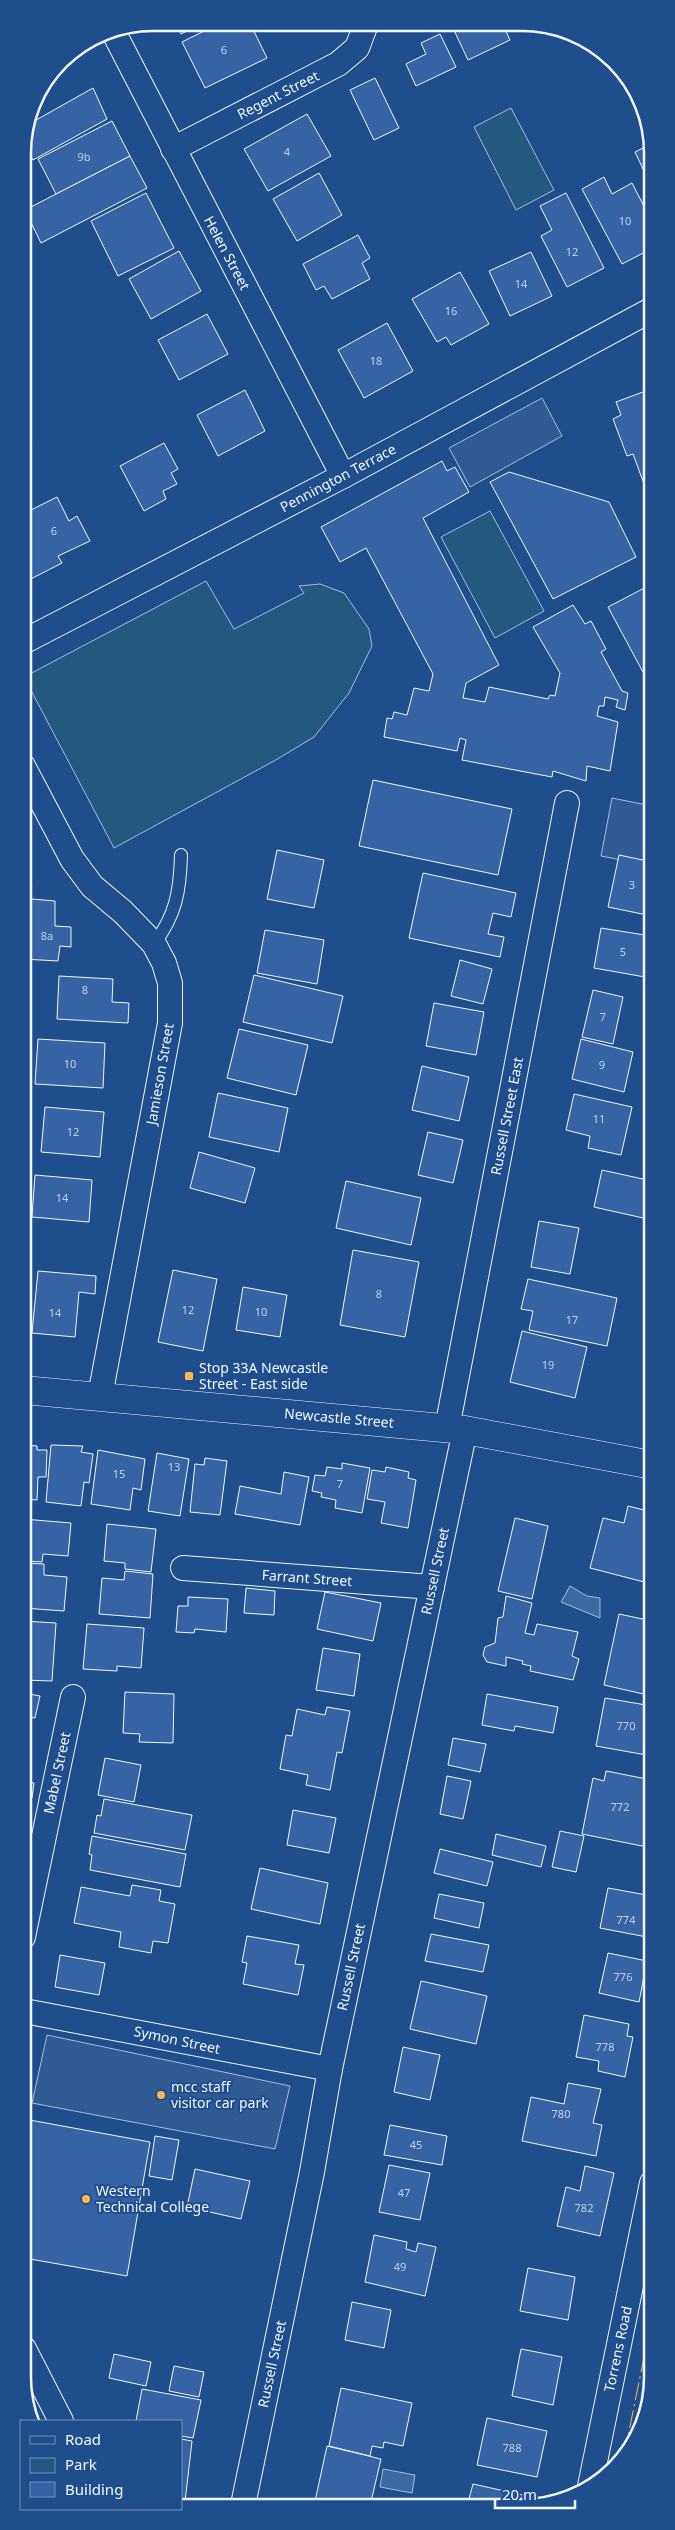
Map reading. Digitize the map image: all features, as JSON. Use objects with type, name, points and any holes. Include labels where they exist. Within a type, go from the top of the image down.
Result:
[{"type":"street","name":"Regent Street","points":[[173,149],[338,64],[357,48],[363,31]]},
{"type":"street","name":"Helen Street","points":[[116,37],[343,476]]},
{"type":"street","name":"Pennington Terrace","points":[[32,637],[343,476],[644,314]]},
{"type":"street","name":"Jamieson Street","points":[[32,783],[72,859],[92,886],[123,912],[154,944],[164,962],[170,983],[170,1023],[100,1396]]},
{"type":"street","name":"Russell Street East","points":[[456,1429],[567,803]]},
{"type":"street","name":"Newcastle Street","points":[[31,1391],[456,1429],[643,1462]]},
{"type":"street","name":"Russell Street","points":[[244,2499],[312,2172],[330,2070],[432,1587],[456,1429]]},
{"type":"street","name":"Farrant Street","points":[[183,1568],[432,1587]]},
{"type":"street","name":"Mabel Street","points":[[31,1901],[72,1697]]},
{"type":"street","name":"Symon Street","points":[[31,2012],[330,2070]]},
{"type":"street","name":"Torrens Road","points":[[592,2476],[643,2227]]},
{"type":"street","points":[[31,2363],[60,2420]]},
{"type":"lane","points":[[154,944],[171,918],[180,889],[181,855]]},
{"type":"green space","points":[[511,108],[554,190],[516,210],[474,127]]},
{"type":"green space","points":[[490,511],[544,611],[495,638],[441,537]]},
{"type":"green space","points":[[206,581],[234,629],[304,593],[299,586],[320,584],[344,593],[369,629],[372,646],[349,693],[314,737],[274,761],[114,848],[32,692],[32,673]]},
{"type":"shaded area","points":[[542,398],[562,436],[470,487],[449,448]]},
{"type":"shaded area","points":[[612,798],[644,804],[644,864],[601,856]]},
{"type":"shaded area","points":[[570,1586],[587,1596],[600,1598],[600,1618],[561,1602]]},
{"type":"shaded area","name":"mcc staff visitor car park","points":[[47,2035],[290,2086],[275,2149],[32,2103]]},
{"type":"shaded area","points":[[383,2469],[415,2475],[412,2493],[380,2487]]},
{"type":"building","points":[[204,31],[254,31],[267,58],[205,88],[182,42]]},
{"type":"building","points":[[454,31],[506,31],[510,40],[468,60]]},
{"type":"building","points":[[440,34],[456,67],[416,86],[406,64],[426,54],[421,43]]},
{"type":"building","points":[[375,78],[399,128],[374,140],[350,90]]},
{"type":"building","points":[[93,88],[107,119],[33,160],[32,146],[36,120]]},
{"type":"building","points":[[307,114],[331,156],[268,191],[244,149]]},
{"type":"building","points":[[112,121],[130,156],[56,194],[38,159]]},
{"type":"building","points":[[644,148],[644,171],[635,152]]},
{"type":"building","points":[[130,156],[147,188],[41,243],[32,224],[32,206]]},
{"type":"building","points":[[319,173],[342,215],[297,241],[273,199]]},
{"type":"building","points":[[604,177],[612,194],[632,183],[644,206],[644,253],[622,264],[582,189]]},
{"type":"building","points":[[146,193],[174,248],[118,276],[91,221]]},
{"type":"building","points":[[566,193],[604,268],[567,287],[541,236],[552,230],[540,206]]},
{"type":"building","points":[[358,235],[370,258],[362,263],[370,279],[332,299],[324,286],[316,290],[303,264]]},
{"type":"building","points":[[179,251],[201,291],[151,319],[129,279]]},
{"type":"building","points":[[531,252],[552,296],[510,316],[489,271]]},
{"type":"building","points":[[460,272],[489,324],[451,345],[446,337],[437,342],[412,299]]},
{"type":"building","points":[[207,314],[228,354],[179,380],[158,340]]},
{"type":"building","points":[[387,323],[413,371],[364,398],[338,350]]},
{"type":"building","points":[[245,390],[265,431],[218,456],[197,415]]},
{"type":"building","points":[[644,392],[644,484],[633,454],[627,456],[613,419],[621,415],[616,402]]},
{"type":"building","points":[[164,443],[178,469],[171,473],[177,484],[163,491],[166,499],[144,511],[120,466]]},
{"type":"building","points":[[442,461],[447,471],[455,467],[469,492],[423,518],[499,665],[466,683],[463,698],[485,702],[489,687],[548,699],[550,695],[555,696],[560,673],[533,627],[573,605],[585,624],[591,621],[606,649],[601,652],[622,691],[628,693],[625,710],[616,707],[618,700],[605,697],[604,706],[599,706],[597,716],[618,722],[610,771],[587,766],[586,781],[553,771],[552,777],[462,760],[466,740],[460,738],[457,751],[384,737],[387,718],[392,719],[394,712],[407,715],[414,688],[429,691],[433,674],[366,548],[340,562],[321,527]]},
{"type":"building","points":[[509,472],[609,502],[636,557],[553,599],[490,482]]},
{"type":"building","points":[[57,497],[69,521],[77,516],[90,541],[58,556],[62,563],[32,578],[32,510]]},
{"type":"building","points":[[644,588],[644,674],[608,607]]},
{"type":"building","points":[[373,780],[512,809],[498,875],[359,846]]},
{"type":"building","points":[[277,850],[324,860],[314,908],[267,899]]},
{"type":"building","points":[[619,855],[644,860],[644,914],[608,907]]},
{"type":"building","points":[[423,873],[516,893],[511,917],[493,913],[488,934],[504,937],[500,957],[409,938]]},
{"type":"building","points":[[32,899],[55,901],[55,926],[71,927],[71,947],[60,946],[58,961],[32,959]]},
{"type":"building","points":[[601,928],[644,935],[644,977],[594,968]]},
{"type":"building","points":[[265,930],[324,940],[317,984],[257,973]]},
{"type":"building","points":[[460,960],[492,969],[483,1004],[451,996]]},
{"type":"building","points":[[254,975],[343,996],[332,1043],[243,1022]]},
{"type":"building","points":[[59,976],[113,979],[112,1002],[129,1003],[128,1023],[57,1019]]},
{"type":"building","points":[[593,990],[623,997],[613,1044],[582,1037]]},
{"type":"building","points":[[434,1003],[484,1012],[476,1055],[426,1046]]},
{"type":"building","points":[[239,1029],[308,1045],[296,1095],[227,1078]]},
{"type":"building","points":[[38,1039],[105,1043],[103,1088],[35,1084]]},
{"type":"building","points":[[581,1039],[633,1052],[624,1092],[572,1079]]},
{"type":"building","points":[[422,1066],[469,1077],[459,1121],[412,1110]]},
{"type":"building","points":[[218,1093],[288,1108],[279,1152],[209,1137]]},
{"type":"building","points":[[574,1094],[632,1107],[621,1155],[588,1148],[590,1136],[566,1130]]},
{"type":"building","points":[[45,1107],[104,1112],[100,1157],[41,1152]]},
{"type":"building","points":[[428,1132],[463,1140],[453,1183],[418,1175]]},
{"type":"building","points":[[199,1152],[255,1168],[245,1203],[190,1188]]},
{"type":"building","points":[[602,1170],[644,1179],[644,1218],[594,1207]]},
{"type":"building","points":[[35,1175],[92,1180],[89,1222],[32,1217]]},
{"type":"building","points":[[346,1181],[421,1198],[411,1245],[336,1228]]},
{"type":"building","points":[[539,1221],[579,1228],[570,1274],[531,1267]]},
{"type":"building","points":[[353,1250],[419,1262],[405,1337],[340,1325]]},
{"type":"building","points":[[173,1270],[217,1279],[203,1351],[158,1342]]},
{"type":"building","points":[[38,1271],[96,1276],[95,1294],[79,1292],[75,1337],[32,1333]]},
{"type":"building","points":[[528,1279],[617,1298],[607,1346],[529,1330],[533,1311],[521,1309]]},
{"type":"building","points":[[243,1287],[287,1295],[280,1337],[236,1330]]},
{"type":"building","points":[[522,1331],[587,1347],[575,1398],[510,1382]]},
{"type":"building","points":[[51,1445],[83,1446],[81,1452],[93,1454],[89,1483],[84,1482],[81,1506],[46,1502]]},
{"type":"building","points":[[31,1446],[37,1446],[37,1450],[47,1450],[46,1477],[38,1477],[37,1500],[31,1500]]},
{"type":"building","points":[[98,1450],[145,1459],[141,1490],[133,1488],[130,1510],[91,1504]]},
{"type":"building","points":[[157,1453],[189,1459],[180,1516],[148,1511]]},
{"type":"building","points":[[205,1458],[227,1461],[220,1515],[190,1512],[195,1464],[204,1465]]},
{"type":"building","points":[[342,1463],[370,1468],[362,1513],[335,1508],[336,1500],[321,1497],[322,1493],[312,1491],[315,1475],[325,1476],[327,1467],[342,1469]]},
{"type":"building","points":[[386,1467],[409,1472],[408,1478],[416,1480],[408,1528],[381,1523],[385,1502],[367,1499],[372,1470],[385,1472]]},
{"type":"building","points":[[284,1472],[309,1477],[300,1525],[235,1514],[240,1486],[281,1494]]},
{"type":"building","points":[[628,1506],[643,1510],[643,1582],[590,1568],[603,1518],[624,1523]]},
{"type":"building","points":[[515,1518],[548,1526],[532,1599],[498,1591]]},
{"type":"building","points":[[31,1520],[71,1523],[68,1556],[43,1554],[42,1562],[31,1561]]},
{"type":"building","points":[[107,1524],[156,1529],[151,1572],[125,1569],[125,1563],[104,1561]]},
{"type":"building","points":[[31,1563],[44,1564],[44,1575],[67,1577],[64,1611],[31,1609]]},
{"type":"building","points":[[125,1571],[153,1574],[150,1618],[99,1614],[102,1578],[124,1580]]},
{"type":"building","points":[[246,1588],[275,1591],[274,1615],[244,1613]]},
{"type":"building","points":[[325,1592],[381,1603],[373,1641],[317,1629]]},
{"type":"building","points":[[506,1596],[532,1603],[525,1633],[534,1635],[537,1624],[578,1632],[572,1656],[579,1659],[573,1680],[530,1671],[531,1666],[522,1664],[523,1661],[506,1657],[506,1666],[487,1662],[483,1655],[485,1647],[495,1643],[498,1618],[503,1617]]},
{"type":"building","points":[[188,1597],[228,1599],[226,1632],[195,1629],[194,1633],[176,1632],[178,1606],[188,1606]]},
{"type":"building","points":[[619,1614],[643,1619],[643,1694],[604,1685]]},
{"type":"building","points":[[31,1622],[56,1623],[52,1681],[31,1680]]},
{"type":"building","points":[[87,1624],[144,1628],[141,1668],[117,1666],[117,1671],[83,1669]]},
{"type":"building","points":[[323,1648],[360,1654],[354,1696],[316,1690]]},
{"type":"building","points":[[125,1692],[174,1694],[173,1743],[139,1742],[140,1734],[123,1733]]},
{"type":"building","points":[[31,1694],[40,1696],[35,1718],[31,1717]]},
{"type":"building","points":[[487,1694],[558,1707],[553,1733],[515,1726],[514,1731],[482,1725]]},
{"type":"building","points":[[605,1698],[643,1705],[643,1754],[596,1746]]},
{"type":"building","points":[[327,1707],[350,1711],[342,1753],[337,1752],[330,1790],[306,1785],[308,1775],[280,1769],[286,1735],[292,1736],[297,1709],[325,1715]]},
{"type":"building","points":[[453,1738],[486,1744],[480,1772],[448,1765]]},
{"type":"building","points":[[105,1758],[141,1765],[134,1802],[98,1795]]},
{"type":"building","points":[[606,1771],[643,1778],[643,1846],[582,1834],[593,1778],[604,1781]]},
{"type":"building","points":[[447,1776],[471,1781],[463,1819],[440,1814]]},
{"type":"building","points":[[31,1783],[34,1783],[31,1798]]},
{"type":"building","points":[[104,1799],[192,1815],[185,1850],[94,1833],[97,1815],[101,1816]]},
{"type":"building","points":[[293,1810],[336,1818],[329,1853],[287,1845]]},
{"type":"building","points":[[560,1831],[584,1836],[576,1872],[552,1867]]},
{"type":"building","points":[[496,1834],[546,1846],[541,1867],[492,1855]]},
{"type":"building","points":[[92,1836],[186,1854],[180,1887],[90,1870],[92,1855],[89,1854]]},
{"type":"building","points":[[440,1849],[493,1862],[487,1886],[434,1873]]},
{"type":"building","points":[[260,1868],[328,1883],[320,1924],[251,1909]]},
{"type":"building","points":[[132,1885],[161,1890],[159,1901],[175,1904],[168,1943],[153,1941],[151,1953],[119,1947],[121,1932],[74,1923],[81,1887],[130,1896]]},
{"type":"building","points":[[608,1888],[643,1894],[643,1936],[600,1928]]},
{"type":"building","points":[[439,1894],[484,1903],[479,1928],[434,1918]]},
{"type":"building","points":[[431,1934],[489,1945],[483,1972],[425,1961]]},
{"type":"building","points":[[247,1936],[299,1945],[295,1964],[304,1965],[298,1995],[243,1984],[247,1963],[242,1962]]},
{"type":"building","points":[[608,1953],[643,1960],[643,1981],[639,2002],[599,1993]]},
{"type":"building","points":[[60,1955],[105,1963],[99,1995],[55,1987]]},
{"type":"building","points":[[421,1981],[487,1996],[476,2044],[410,2029]]},
{"type":"building","points":[[584,2015],[629,2024],[627,2036],[633,2037],[625,2077],[598,2071],[599,2061],[576,2057]]},
{"type":"building","points":[[403,2047],[440,2055],[430,2100],[394,2092]]},
{"type":"building","points":[[568,2083],[601,2089],[593,2123],[602,2125],[596,2156],[522,2141],[531,2097],[564,2104]]},
{"type":"building","points":[[31,2120],[150,2142],[127,2276],[31,2259]]},
{"type":"building","points":[[390,2125],[447,2136],[442,2165],[384,2155]]},
{"type":"building","points":[[155,2136],[179,2140],[172,2180],[149,2176]]},
{"type":"building","points":[[389,2165],[430,2173],[420,2220],[379,2212]]},
{"type":"building","points":[[585,2166],[614,2173],[600,2236],[557,2226],[566,2187],[580,2191]]},
{"type":"building","points":[[195,2169],[250,2181],[241,2219],[187,2207]]},
{"type":"building","points":[[374,2235],[407,2242],[406,2249],[416,2252],[418,2243],[436,2247],[425,2296],[365,2282]]},
{"type":"building","points":[[528,2268],[575,2277],[568,2320],[520,2311]]},
{"type":"building","points":[[352,2302],[391,2310],[384,2348],[345,2340]]},
{"type":"building","points":[[521,2349],[562,2357],[553,2405],[512,2396]]},
{"type":"building","points":[[114,2354],[151,2362],[146,2386],[109,2378]]},
{"type":"building","points":[[174,2366],[204,2372],[199,2397],[169,2391]]},
{"type":"building","points":[[341,2388],[412,2403],[403,2446],[384,2442],[383,2448],[372,2446],[370,2456],[329,2446]]},
{"type":"building","points":[[142,2389],[201,2400],[193,2438],[182,2436],[182,2420],[136,2420]]},
{"type":"building","points":[[487,2418],[547,2431],[537,2477],[477,2465]]},
{"type":"building","points":[[182,2439],[192,2441],[185,2499],[182,2499]]},
{"type":"building","points":[[327,2446],[381,2459],[372,2499],[316,2499]]},
{"type":"building","points":[[473,2484],[536,2498],[521,2499],[469,2499]]},
{"type":"power","points":[[628,2435],[643,2362]]},
{"type":"place","name":"Stop 33A Newcastle Street - East side","points":[[189,1376]]},
{"type":"place","name":"mcc staff visitor car park","points":[[161,2095]]},
{"type":"place","name":"Western Technical College","points":[[86,2199]]}]
